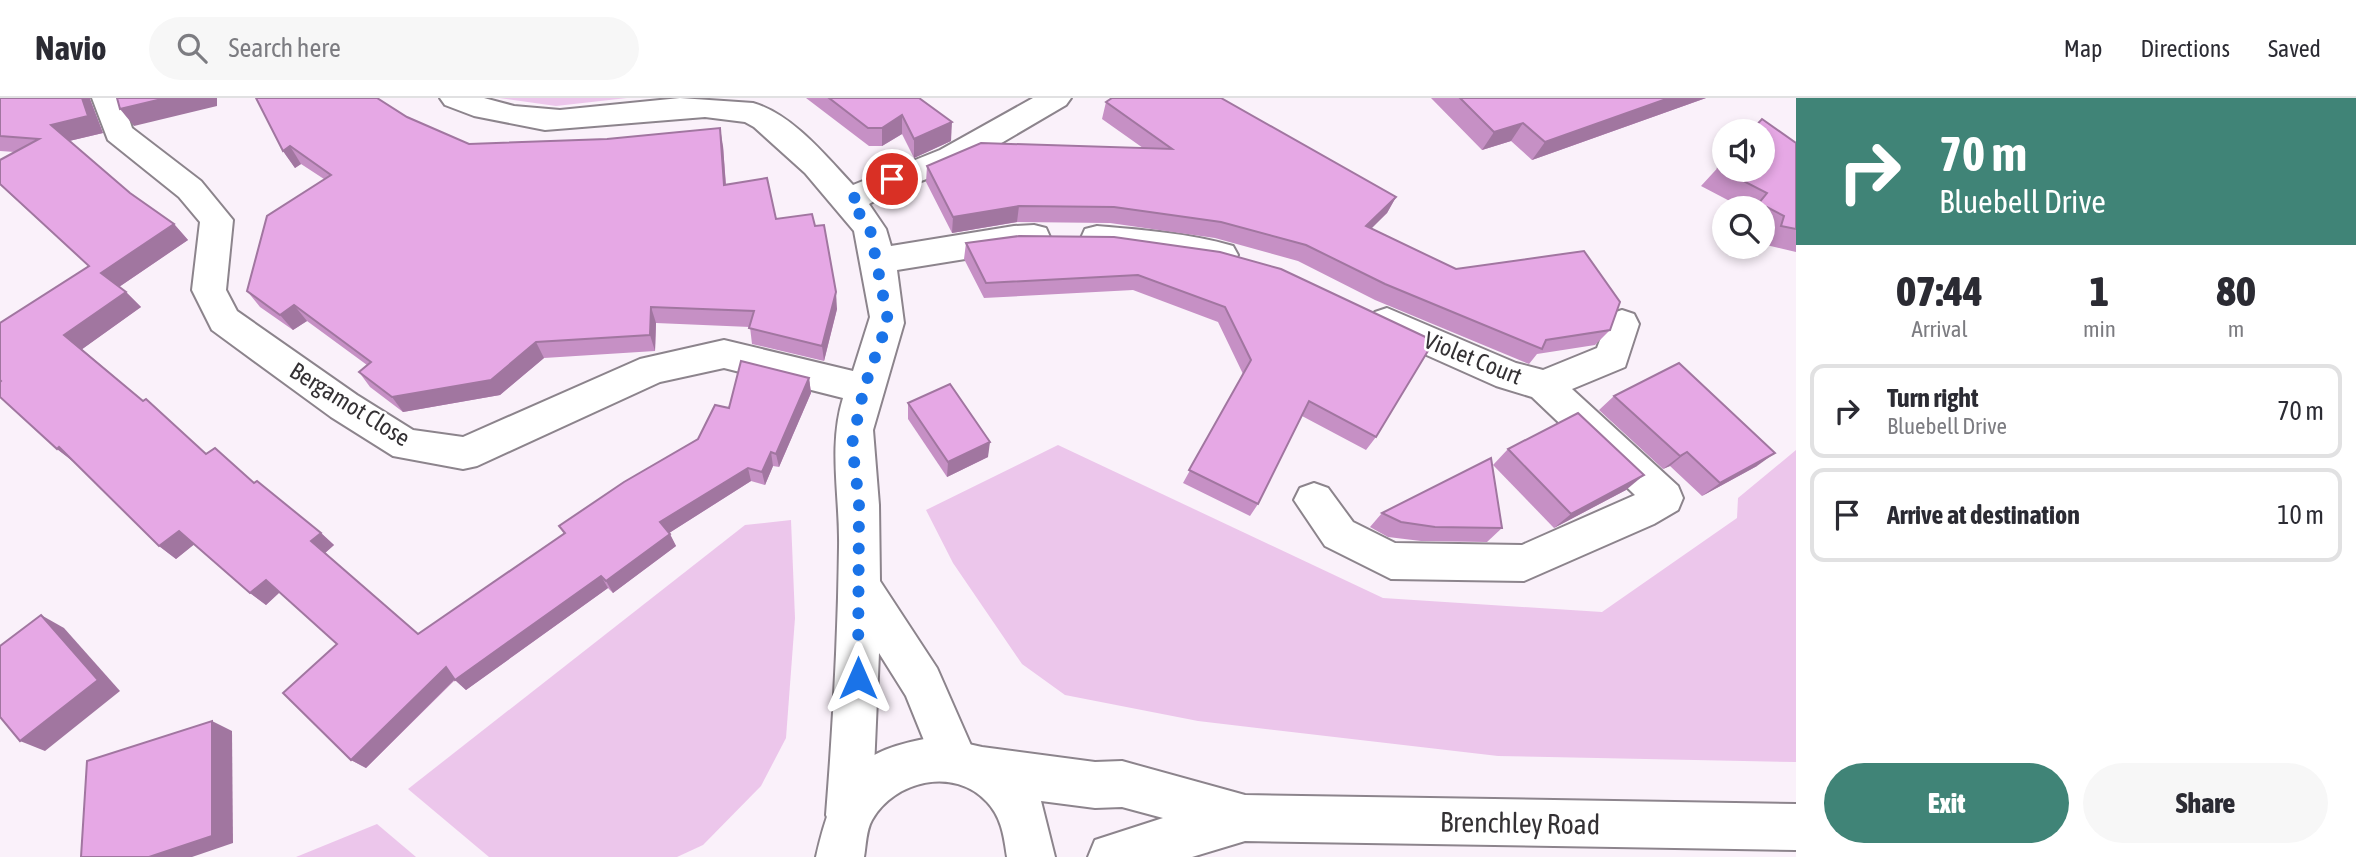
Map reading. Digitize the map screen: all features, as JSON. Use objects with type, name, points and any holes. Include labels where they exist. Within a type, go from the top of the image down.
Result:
[{"type":"street","name":"Bergamot Close","points":[[107,98],[119,133],[190,189],[217,220],[209,290],[224,320],[344,406],[406,445],[463,453],[477,450],[653,369],[724,354],[864,388]]},
{"type":"street","points":[[455,98],[531,120],[576,120],[668,101],[709,100],[756,113],[850,200],[870,229],[888,321],[864,388],[852,444],[859,502],[857,702],[837,842]]},
{"type":"street","points":[[850,200],[880,184],[951,158],[1056,98]]},
{"type":"street","points":[[877,260],[921,256],[972,242],[1056,236],[1159,243],[1249,263]]},
{"type":"street","name":"Violet Court","points":[[1314,500],[1339,534],[1391,561],[1524,563],[1640,512],[1664,498],[1544,385],[1509,376],[1362,311]]},
{"type":"street","name":"Violet Court","points":[[1544,385],[1612,357],[1622,324]]},
{"type":"street","points":[[858,583],[922,683],[967,764],[1004,788],[1023,815],[1032,846],[1031,857]]},
{"type":"street","name":"Brenchley Road","points":[[837,842],[872,783],[904,762],[928,757],[1095,785],[1122,784],[1245,818],[1796,827]]},
{"type":"street","name":"Brenchley Road","points":[[1112,857],[1245,818]]},
{"type":"shaded area","points":[[499,98],[627,98],[556,106]]},
{"type":"shaded area","points":[[1058,445],[1383,598],[1602,612],[1737,518],[1738,498],[1796,450],[1796,762],[1498,756],[1198,721],[1065,695],[1022,664],[953,563],[926,510]]},
{"type":"shaded area","points":[[791,520],[795,618],[786,738],[761,786],[703,845],[677,857],[489,857],[408,789],[745,525]]},
{"type":"shaded area","points":[[377,824],[416,857],[296,857]]},
{"type":"building","points":[[0,98],[82,98],[88,116],[51,125],[130,193],[174,224],[101,273],[126,292],[64,335],[143,401],[146,399],[206,454],[215,448],[254,483],[257,481],[321,533],[311,541],[418,634],[565,533],[559,526],[624,482],[698,439],[715,405],[729,408],[741,361],[809,378],[776,454],[771,452],[762,472],[748,468],[660,522],[670,534],[606,581],[601,576],[455,680],[446,667],[351,760],[283,693],[337,644],[266,580],[250,593],[179,531],[159,546],[59,447],[57,449],[0,397],[0,323],[89,266],[0,184],[0,160],[39,139],[0,136]]},
{"type":"building","points":[[117,98],[166,98],[120,109]]},
{"type":"building","points":[[256,98],[377,98],[407,117],[469,144],[607,139],[720,128],[724,185],[767,178],[776,219],[812,214],[815,226],[824,225],[836,292],[822,346],[749,328],[754,311],[651,307],[650,335],[536,342],[491,380],[392,397],[359,372],[371,362],[294,305],[280,315],[247,291],[267,216],[331,175],[290,146],[283,151]]},
{"type":"building","points":[[829,98],[919,98],[952,122],[914,139],[902,115],[882,128],[868,128]]},
{"type":"building","points":[[1112,98],[1221,98],[1396,197],[1366,226],[1456,269],[1584,251],[1620,302],[1610,330],[1546,340],[1542,349],[1385,284],[1306,245],[1221,222],[1114,207],[1019,206],[953,217],[927,166],[981,143],[1172,149],[1106,102]]},
{"type":"building","points":[[1460,98],[1669,98],[1545,142],[1523,123],[1494,132]]},
{"type":"building","points":[[1775,128],[1796,143],[1796,229],[1781,226],[1784,216],[1775,211],[1775,196],[1765,196],[1767,193],[1745,182],[1775,182]]},
{"type":"building","points":[[1019,236],[1114,237],[1220,252],[1281,269],[1434,341],[1376,437],[1309,401],[1258,504],[1189,470],[1251,360],[1225,307],[1138,275],[986,283],[966,243]]},
{"type":"building","points":[[1679,363],[1775,453],[1720,483],[1687,452],[1680,456],[1614,396]]},
{"type":"building","points":[[950,384],[990,442],[948,462],[908,403]]},
{"type":"building","points":[[1578,413],[1644,475],[1571,514],[1508,449]]},
{"type":"building","points":[[1491,458],[1502,528],[1435,527],[1401,522],[1382,513]]},
{"type":"building","points":[[41,615],[98,680],[20,741],[0,717],[0,646]]},
{"type":"building","points":[[212,721],[212,836],[149,857],[81,857],[87,761]]},
{"type":"route","points":[[858,678],[859,502],[852,444],[864,388],[888,321],[870,229],[850,200],[892,179]]}]
